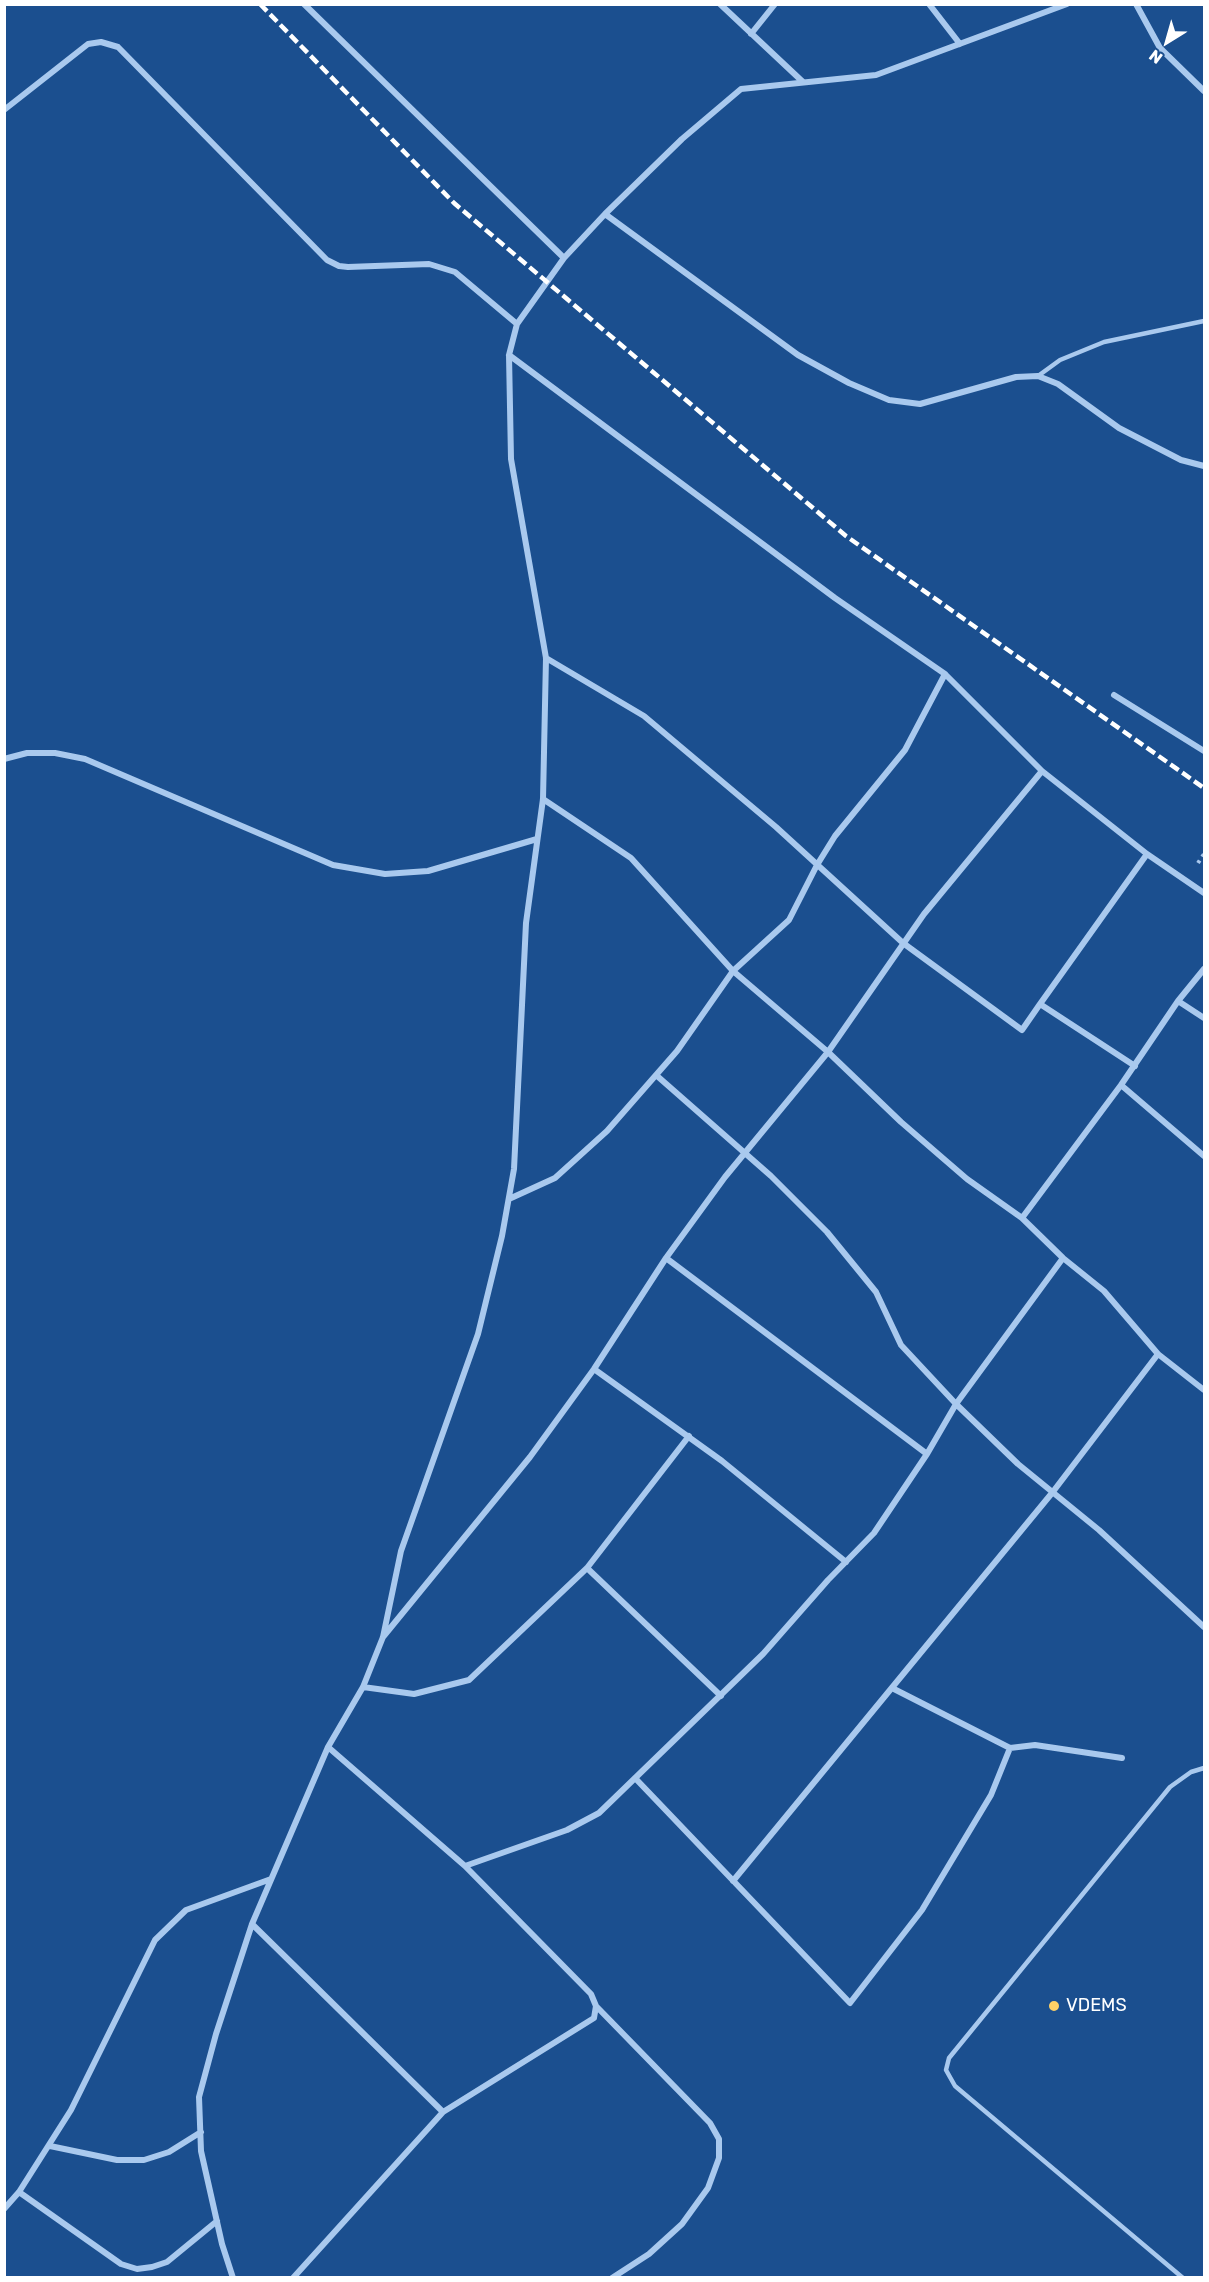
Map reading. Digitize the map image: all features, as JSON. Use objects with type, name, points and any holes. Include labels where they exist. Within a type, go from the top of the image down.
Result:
[{"type":"street","points":[[304,4],[564,258]]},
{"type":"street","points":[[720,4],[803,82]]},
{"type":"street","points":[[751,34],[775,4]]},
{"type":"street","points":[[929,4],[960,44]]},
{"type":"street","points":[[233,2277],[201,2151],[199,2097],[216,2034],[252,1924],[328,1747],[363,1687],[383,1638],[401,1551],[478,1334],[502,1236],[514,1169],[526,923],[543,799],[546,658],[511,459],[509,355],[517,324],[564,258],[604,214],[682,139],[741,89],[876,75],[1067,4]]},
{"type":"street","points":[[1136,4],[1160,48],[1204,91]]},
{"type":"street","points":[[4,110],[88,44],[100,42],[118,47],[327,260],[339,266],[348,267],[429,264],[455,272],[517,324]]},
{"type":"street","points":[[604,214],[798,355],[849,383],[889,400],[920,404],[1016,377],[1038,376],[1058,384],[1119,428],[1181,460],[1204,466]]},
{"type":"street","points":[[509,355],[835,598],[945,674],[1042,771],[1147,854],[1204,893]]},
{"type":"street","points":[[546,658],[644,716],[776,827],[903,943],[1022,1030],[1147,854]]},
{"type":"street","points":[[509,1199],[555,1178],[608,1131],[676,1051],[733,971],[789,920],[817,865],[835,836],[905,750],[945,674]]},
{"type":"street","points":[[1114,695],[1204,751]]},
{"type":"street","points":[[4,759],[27,753],[55,753],[85,759],[333,865],[386,874],[428,870],[537,839]]},
{"type":"street","points":[[383,1638],[530,1457],[594,1369],[666,1258],[744,1154],[828,1052],[924,914],[1042,771]]},
{"type":"street","points":[[543,799],[631,858],[733,971],[828,1052],[901,1122],[967,1179],[1022,1218],[1063,1258],[1104,1291],[1158,1354],[1204,1390]]},
{"type":"street","points":[[1022,1218],[1122,1085],[1179,1001],[1204,969]]},
{"type":"street","points":[[1179,1001],[1204,1018]]},
{"type":"street","points":[[1040,1004],[1135,1066]]},
{"type":"street","points":[[656,1075],[771,1176],[827,1232],[876,1293],[902,1345],[956,1404],[1018,1464],[1099,1530],[1204,1627]]},
{"type":"street","points":[[1122,1085],[1204,1156]]},
{"type":"street","points":[[666,1258],[927,1454]]},
{"type":"street","points":[[465,1866],[567,1830],[598,1813],[763,1654],[874,1533],[927,1454],[956,1404],[1063,1258]]},
{"type":"street","points":[[733,1881],[1052,1492],[1158,1354]]},
{"type":"street","points":[[594,1369],[722,1461],[846,1562]]},
{"type":"street","points":[[363,1687],[414,1694],[469,1680],[587,1568],[689,1436]]},
{"type":"street","points":[[587,1568],[721,1696]]},
{"type":"street","points":[[892,1688],[1010,1749],[1035,1745],[1122,1758]]},
{"type":"street","points":[[328,1747],[465,1866],[591,1994],[597,2006],[710,2123],[719,2139],[719,2158],[708,2188],[682,2224],[649,2254],[612,2277]]},
{"type":"street","points":[[635,1778],[850,2002],[922,1910],[991,1795],[1010,1749]]},
{"type":"street","points":[[4,2209],[19,2193],[71,2110],[154,1940],[186,1910],[271,1879]]},
{"type":"street","points":[[252,1924],[443,2112]]},
{"type":"street","points":[[293,2277],[443,2112],[594,2018],[597,2006]]},
{"type":"street","points":[[50,2146],[117,2160],[144,2160],[169,2152],[201,2133]]},
{"type":"street","points":[[19,2193],[121,2264],[137,2269],[167,2262],[217,2221]]},
{"type":"lane","points":[[1038,376],[1060,360],[1104,342],[1204,321]]},
{"type":"lane","points":[[1183,2277],[956,2086],[946,2070],[949,2058],[1170,1787],[1191,1772],[1204,1768]]},
{"type":"railway","points":[[260,4],[454,203],[846,536],[1204,788]]},
{"type":"place","name":"VDEMS","points":[[1054,2006]]}]
